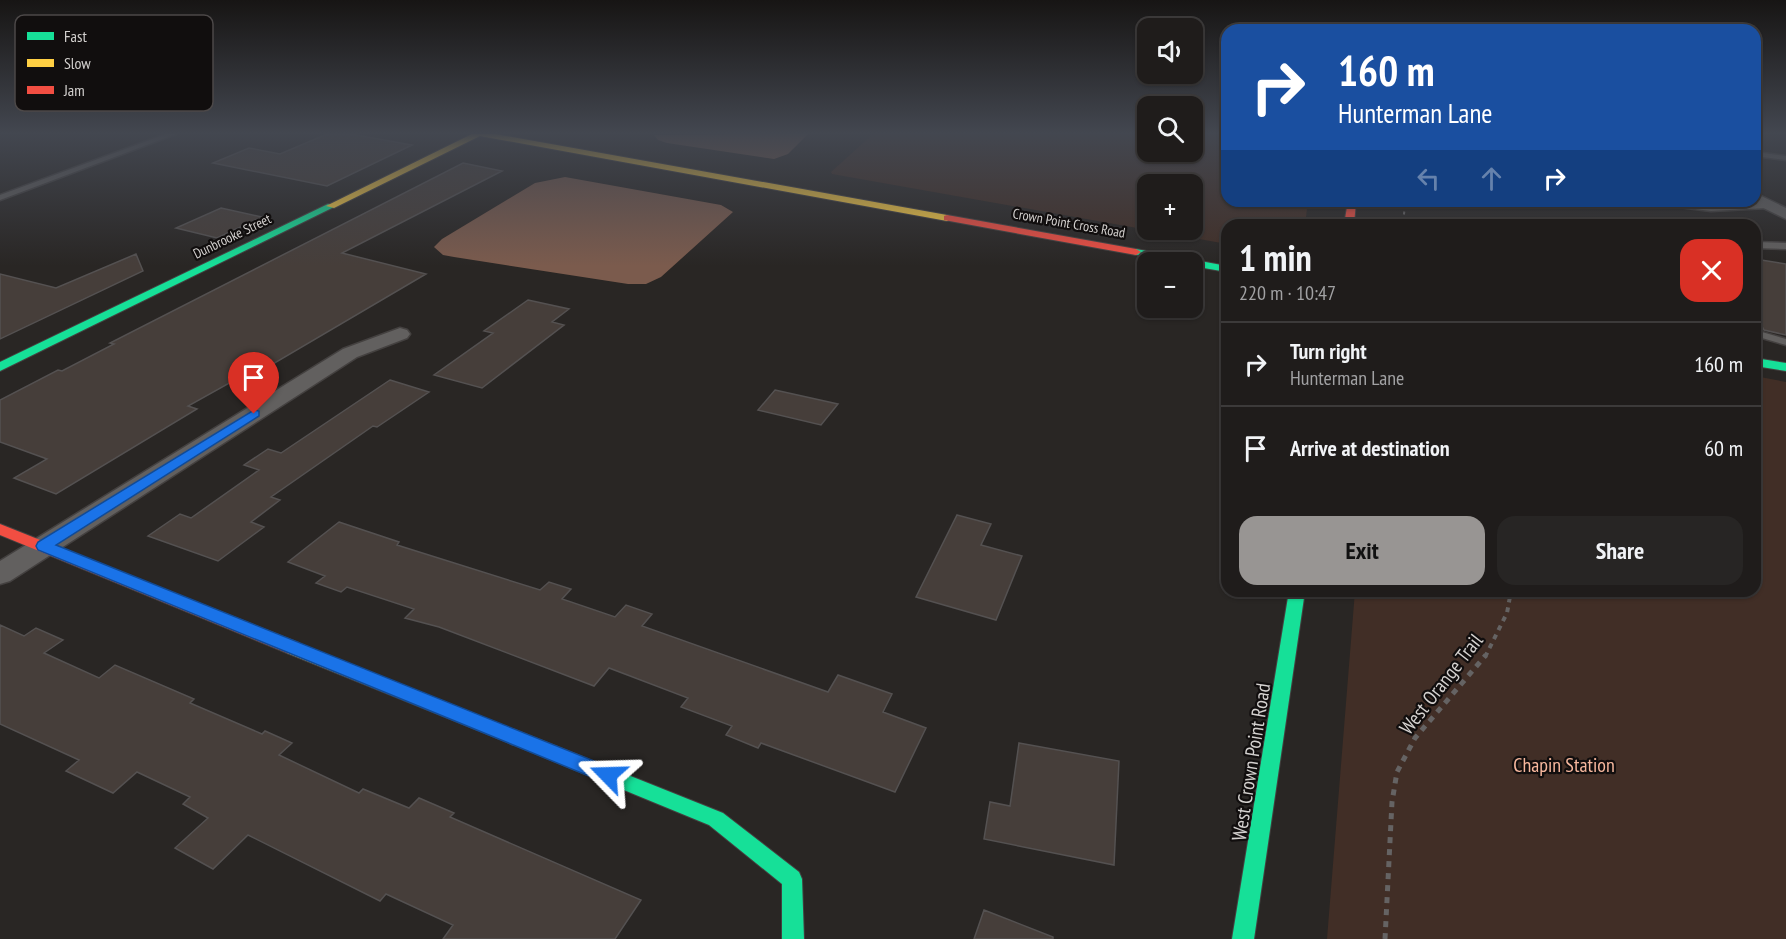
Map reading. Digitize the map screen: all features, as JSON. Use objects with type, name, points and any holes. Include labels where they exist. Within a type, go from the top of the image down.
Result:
[{"type":"street","name":"Dunbrooke Street","points":[[0,367],[390,178]]},
{"type":"street","name":"Crown Point Cross Road","points":[[724,178],[1221,267]]},
{"type":"street","points":[[1761,202],[1786,213]]},
{"type":"street","points":[[0,574],[350,353],[400,334]]},
{"type":"street","points":[[1761,363],[1786,367]]},
{"type":"street","points":[[0,529],[716,819],[792,879],[793,939]]},
{"type":"street","name":"West Crown Point Road","points":[[1243,939],[1296,597]]},
{"type":"lane","points":[[0,198],[55,178]]},
{"type":"lane","points":[[1717,207],[1734,209],[1742,207]]},
{"type":"lane","points":[[1761,245],[1786,246]]},
{"type":"lane","points":[[1761,335],[1786,342]]},
{"type":"path","name":"West Orange Trail","points":[[1385,939],[1392,802],[1397,772],[1414,738],[1489,652],[1507,613],[1510,597]]},
{"type":"green space","points":[[854,178],[1137,178],[1137,228]]},
{"type":"green space","points":[[1203,178],[1221,178],[1221,207],[1307,207],[1306,219],[1221,219],[1221,243],[1203,240]]},
{"type":"green space","name":"Chapin Station","points":[[1761,377],[1786,382],[1786,939],[1327,939],[1355,597],[1761,597]]},
{"type":"shaded area","points":[[570,178],[721,205],[733,212],[661,277],[646,284],[628,284],[454,257],[443,255],[434,247],[442,239],[535,183]]},
{"type":"building","points":[[286,178],[344,178],[327,186]]},
{"type":"building","points":[[434,178],[489,178],[342,253],[426,274],[273,364],[267,362],[188,406],[197,409],[56,494],[14,478],[47,459],[0,442],[0,400],[114,344],[110,343]]},
{"type":"building","points":[[221,208],[262,217],[217,238],[176,228]]},
{"type":"building","points":[[136,254],[143,271],[0,339],[0,274],[56,288]]},
{"type":"building","points":[[1761,260],[1786,264],[1786,335],[1764,330],[1761,324]]},
{"type":"building","points":[[528,300],[569,309],[552,322],[564,325],[482,388],[434,375],[493,333],[484,331]]},
{"type":"building","points":[[390,380],[429,392],[377,427],[373,426],[271,497],[280,500],[251,522],[264,527],[218,561],[148,536],[180,514],[191,518],[259,470],[244,465],[268,449],[281,453]]},
{"type":"building","points":[[775,390],[838,404],[821,425],[758,410]]},
{"type":"building","points":[[957,515],[991,524],[981,545],[1022,556],[996,620],[916,597]]},
{"type":"building","points":[[339,522],[399,542],[397,545],[540,590],[549,582],[571,589],[562,599],[615,617],[626,605],[652,614],[642,626],[828,692],[838,675],[892,694],[883,712],[926,728],[895,792],[761,743],[758,748],[726,735],[732,726],[681,707],[688,698],[609,668],[594,686],[439,627],[405,618],[414,609],[347,587],[341,592],[316,583],[325,576],[288,562]]},
{"type":"building","points":[[0,625],[24,636],[36,628],[63,640],[44,653],[99,678],[115,665],[194,699],[190,703],[262,734],[265,731],[292,743],[279,755],[359,793],[363,789],[409,808],[419,798],[454,813],[450,817],[641,900],[615,939],[443,939],[453,925],[386,894],[380,901],[248,835],[213,869],[175,848],[208,818],[183,804],[190,797],[137,772],[113,793],[66,771],[79,760],[0,724]]},
{"type":"building","points":[[1019,743],[1119,761],[1114,865],[984,839],[990,802],[1010,806]]},
{"type":"building","points":[[984,910],[1053,937],[1053,939],[974,939]]},
{"type":"traffic: fast","points":[[0,367],[331,206]]},
{"type":"traffic: fast","points":[[1136,252],[1221,268]]},
{"type":"traffic: fast","points":[[1761,363],[1786,367]]},
{"type":"traffic: fast","points":[[1243,939],[1296,597]]},
{"type":"traffic: fast","points":[[513,737],[716,819],[792,879],[793,939]]},
{"type":"traffic: slow","points":[[331,206],[389,178]]},
{"type":"traffic: slow","points":[[724,178],[947,218]]},
{"type":"traffic: slow","points":[[293,648],[513,737]]},
{"type":"traffic: jam","points":[[1350,219],[1351,207]]},
{"type":"traffic: jam","points":[[947,218],[1136,252]]},
{"type":"traffic: jam","points":[[0,529],[293,648]]},
{"type":"route","points":[[254,414],[44,546],[608,775]]}]
